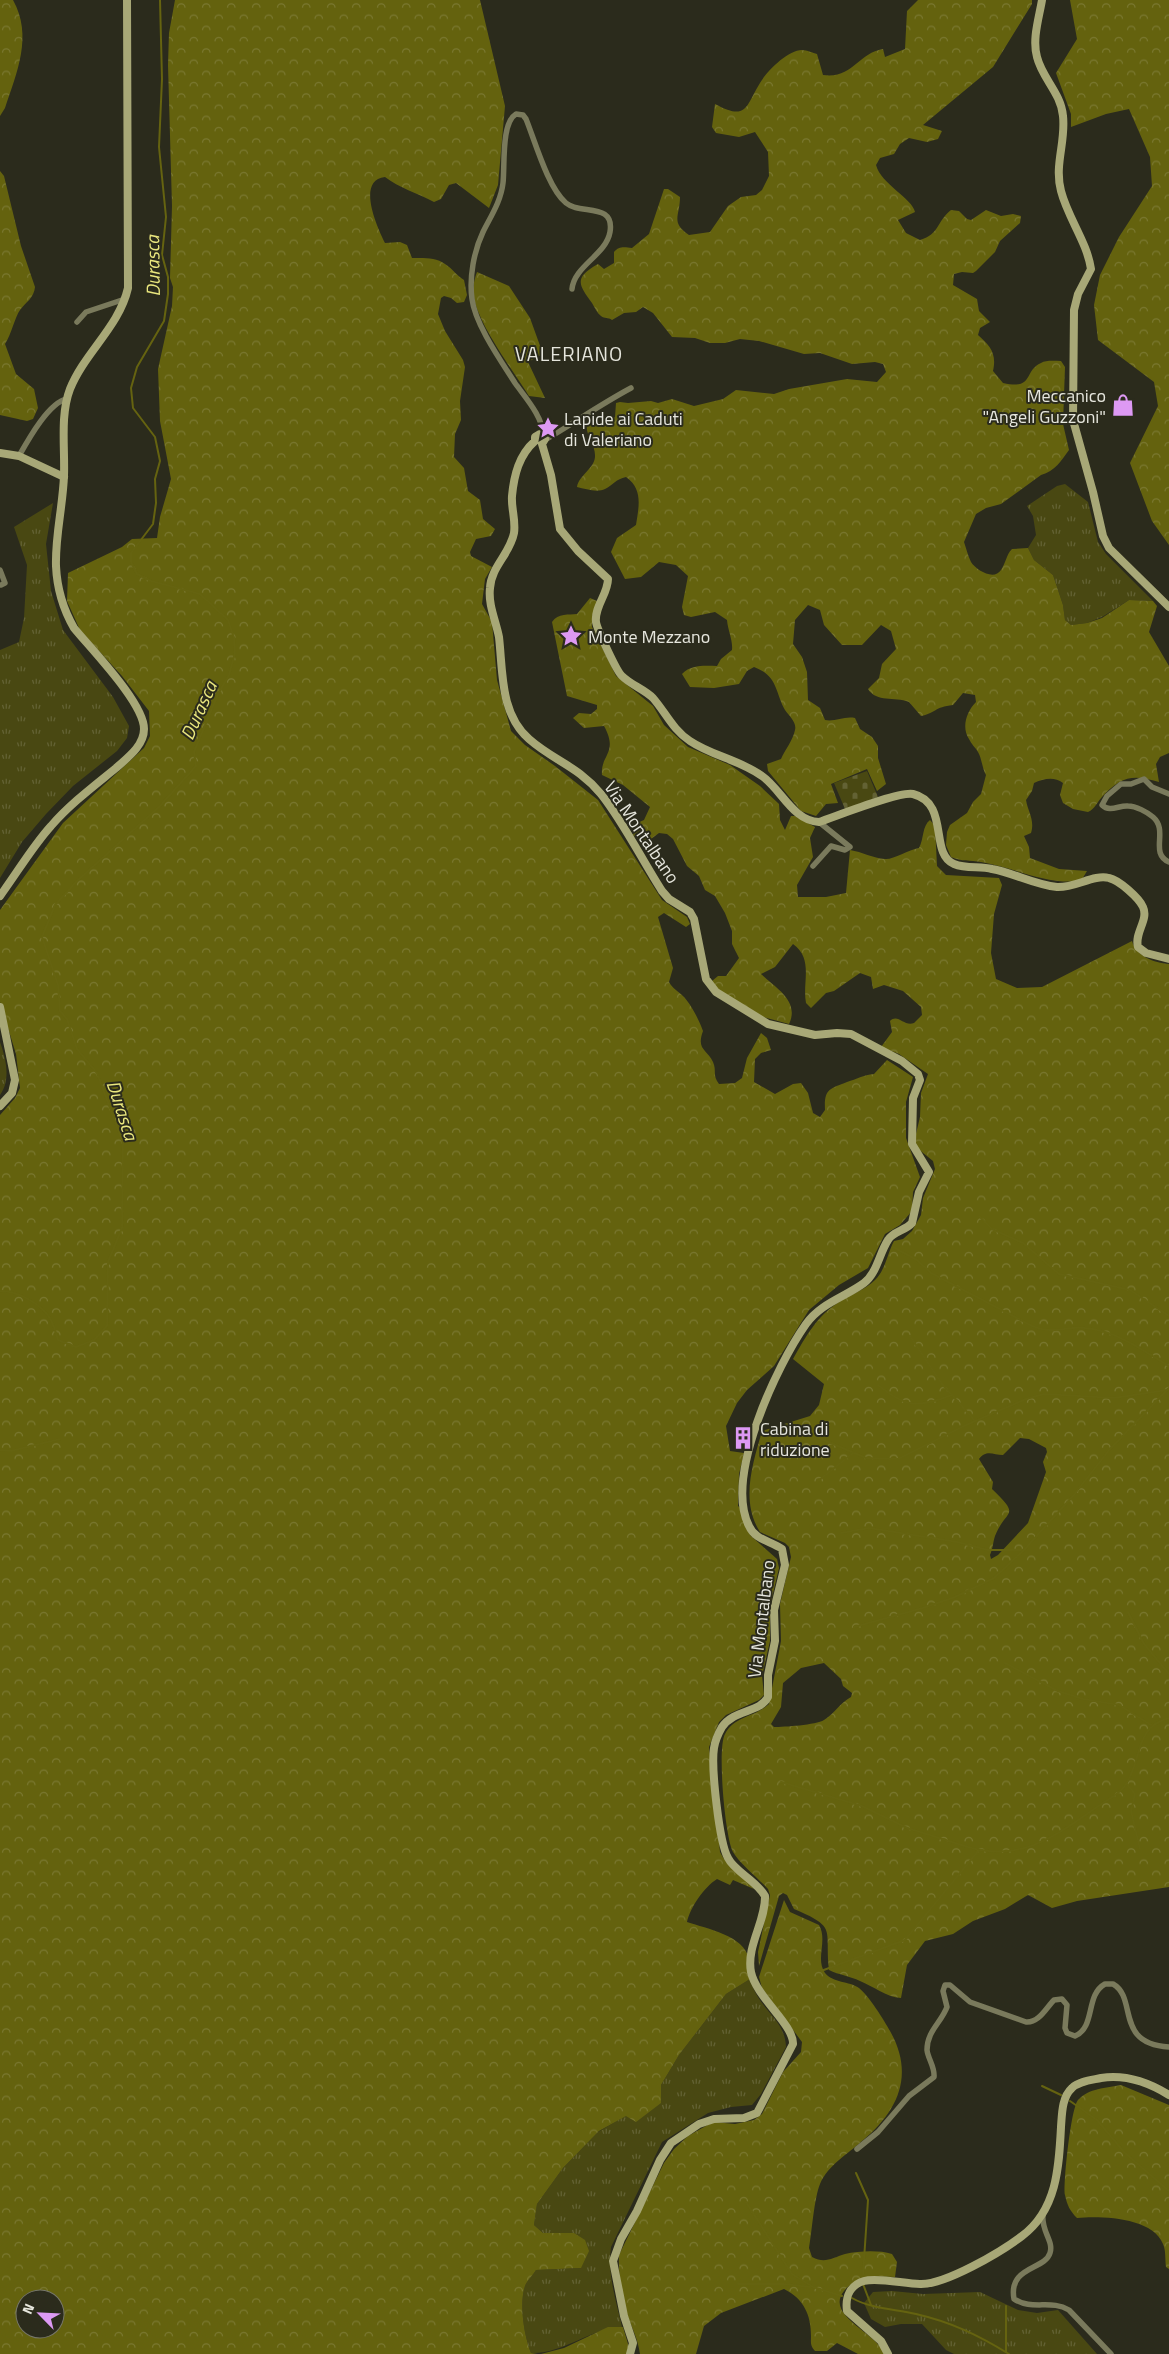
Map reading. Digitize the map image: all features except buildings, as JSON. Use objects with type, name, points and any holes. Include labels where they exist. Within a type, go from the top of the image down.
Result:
[{"type":"street","points":[[0,896],[50,826],[127,758],[140,743],[144,734],[143,724],[135,703],[74,628],[62,601],[56,567],[64,477],[67,399],[76,377],[115,321],[125,299],[129,279],[127,0]]},
{"type":"street","points":[[1042,0],[1036,36],[1037,57],[1055,91],[1063,114],[1058,176],[1062,193],[1088,255],[1091,269],[1078,294],[1074,310],[1073,420],[1106,542],[1114,553],[1169,607]]},
{"type":"street","points":[[572,289],[573,283],[580,272],[605,244],[610,233],[611,222],[608,217],[598,210],[578,208],[564,202],[544,164],[526,120],[521,114],[516,114],[510,118],[506,132],[502,192],[474,257],[472,298],[483,328],[508,372],[544,428],[541,440],[551,475],[560,529],[578,551],[608,579],[597,613],[596,624],[621,675],[649,695],[677,730],[690,742],[757,772],[772,784],[797,813],[809,820],[819,822],[850,847],[846,850],[832,846],[812,866]]},
{"type":"street","points":[[78,322],[86,312],[125,299]]},
{"type":"street","points":[[541,440],[584,417],[606,400],[631,388]]},
{"type":"street","points":[[19,456],[29,438],[58,402],[67,399]]},
{"type":"street","name":"Via Montalbano","points":[[541,440],[527,448],[519,461],[512,496],[515,520],[513,535],[507,551],[494,572],[490,590],[499,637],[503,680],[513,720],[528,739],[573,767],[596,788],[662,891],[669,899],[693,916],[697,926],[706,979],[716,992],[765,1024],[815,1035],[851,1034],[902,1061],[918,1074],[920,1080],[913,1098],[912,1144],[929,1172],[919,1192],[912,1223],[888,1240],[869,1279],[827,1304],[806,1323],[767,1395],[755,1427],[744,1482],[744,1511],[749,1527],[756,1535],[782,1549],[786,1565],[774,1610],[775,1642],[768,1675],[768,1697],[760,1706],[734,1715],[728,1720],[715,1740],[713,1759],[720,1832],[725,1852],[731,1862],[756,1884],[764,1896],[751,1957],[751,1971],[760,1994],[791,2033],[793,2047],[756,2112],[744,2118],[714,2119],[699,2124],[672,2143],[660,2160],[637,2211],[621,2239],[613,2262],[624,2316],[632,2343],[630,2354]]},
{"type":"street","points":[[0,453],[19,456],[64,477]]},
{"type":"street","points":[[0,570],[4,583],[1,586]]},
{"type":"street","points":[[1169,794],[1152,787],[1144,779],[1131,784],[1121,784],[1107,796],[1102,804],[1103,807],[1109,809],[1131,806],[1153,817],[1160,831],[1158,854],[1162,859],[1169,862]]},
{"type":"street","points":[[819,822],[901,793],[919,796],[936,814],[944,854],[952,863],[961,866],[991,868],[1056,887],[1072,886],[1099,877],[1113,879],[1138,900],[1143,908],[1144,916],[1138,935],[1138,947],[1146,953],[1169,959]]},
{"type":"street","points":[[0,1007],[15,1080],[12,1093],[0,1106]]},
{"type":"street","points":[[857,2149],[878,2132],[909,2096],[934,2076],[927,2052],[928,2043],[932,2028],[947,2007],[943,1991],[945,1985],[950,1985],[958,1994],[977,2005],[1026,2022],[1039,2017],[1054,2000],[1065,2000],[1068,2005],[1065,2028],[1067,2033],[1075,2036],[1084,2030],[1096,1990],[1105,1984],[1113,1984],[1121,1992],[1134,2031],[1146,2041],[1169,2047]]},
{"type":"street","points":[[888,2354],[881,2341],[848,2310],[847,2296],[854,2286],[869,2280],[921,2284],[941,2281],[1030,2230],[1043,2213],[1051,2198],[1058,2172],[1062,2110],[1064,2101],[1072,2088],[1092,2080],[1129,2078],[1156,2087],[1169,2095]]},
{"type":"street","points":[[1043,2213],[1044,2231],[1050,2243],[1051,2252],[1048,2258],[1026,2270],[1019,2277],[1013,2294],[1014,2299],[1030,2306],[1050,2303],[1061,2305],[1069,2310],[1111,2354]]},
{"type":"green space","points":[[0,0],[13,0],[22,27],[22,40],[18,68],[5,108],[0,116]]},
{"type":"green space","points":[[175,0],[480,0],[505,106],[498,185],[489,208],[456,183],[449,185],[441,199],[434,202],[385,177],[376,180],[370,195],[374,216],[385,243],[400,242],[407,245],[412,258],[438,260],[464,280],[467,295],[464,302],[457,303],[451,298],[444,296],[441,298],[438,314],[465,367],[460,401],[461,420],[455,434],[454,457],[464,468],[468,491],[480,500],[483,519],[495,529],[491,536],[476,539],[470,552],[471,556],[492,567],[485,579],[482,604],[492,622],[497,680],[511,731],[525,745],[598,800],[662,900],[687,917],[690,924],[686,927],[664,913],[658,917],[673,968],[669,982],[686,999],[697,1017],[703,1031],[701,1037],[702,1046],[713,1062],[719,1084],[735,1083],[742,1078],[747,1058],[761,1033],[767,1038],[771,1050],[761,1053],[755,1059],[754,1082],[775,1094],[793,1084],[801,1083],[808,1093],[813,1113],[820,1117],[825,1110],[825,1098],[832,1088],[863,1076],[874,1074],[887,1060],[913,1077],[906,1102],[906,1138],[920,1177],[913,1192],[912,1211],[900,1225],[885,1234],[868,1268],[839,1285],[809,1310],[774,1366],[747,1390],[737,1403],[726,1426],[730,1451],[744,1453],[739,1474],[738,1506],[744,1511],[746,1528],[751,1536],[777,1559],[779,1568],[770,1606],[770,1641],[762,1676],[764,1695],[759,1700],[726,1715],[719,1722],[709,1747],[720,1852],[727,1863],[754,1889],[733,1880],[730,1885],[717,1879],[698,1898],[687,1922],[724,1934],[740,1944],[746,1951],[749,1959],[750,1979],[726,1994],[679,2055],[661,2085],[661,2103],[636,2122],[626,2116],[599,2131],[563,2168],[537,2204],[534,2225],[543,2233],[574,2233],[585,2240],[589,2251],[581,2268],[536,2270],[526,2284],[522,2302],[524,2329],[531,2353],[538,2354],[0,2354],[0,1115],[15,1098],[20,1088],[16,1054],[0,1002],[0,910],[63,823],[144,748],[150,736],[149,711],[122,676],[80,630],[67,601],[68,573],[122,547],[132,539],[157,538],[160,517],[171,479],[160,421],[158,369],[172,306],[173,287],[170,278],[172,206],[168,65],[169,33]]},
{"type":"green space","points":[[918,0],[1032,0],[1032,4],[993,67],[923,125],[942,131],[938,139],[927,142],[909,138],[900,144],[894,154],[880,158],[876,165],[879,172],[890,185],[913,207],[915,212],[898,220],[906,233],[920,240],[935,231],[946,214],[951,210],[959,211],[967,219],[971,220],[986,210],[1001,216],[1013,214],[1021,216],[1020,223],[1000,241],[995,252],[976,271],[973,273],[962,272],[954,274],[953,285],[977,299],[979,311],[990,322],[980,328],[978,335],[992,350],[994,359],[993,371],[1003,383],[1020,384],[1024,382],[1036,366],[1045,361],[1061,361],[1065,367],[1063,424],[1069,450],[1050,471],[1041,475],[1001,504],[986,508],[976,514],[964,542],[969,557],[977,568],[985,573],[994,575],[1001,570],[1012,549],[1028,548],[1034,560],[1053,575],[1063,605],[1065,620],[1071,625],[1087,623],[1102,618],[1129,600],[1153,601],[1157,606],[1149,632],[1169,666],[1169,753],[1160,757],[1156,764],[1159,782],[1142,778],[1122,781],[1109,790],[1088,812],[1073,809],[1063,803],[1060,795],[1063,783],[1056,779],[1045,779],[1034,783],[1032,791],[1026,800],[1031,816],[1032,828],[1031,833],[1024,836],[1029,847],[1030,858],[1059,869],[1087,871],[1081,881],[1055,881],[977,861],[959,860],[951,857],[946,845],[947,832],[950,825],[967,813],[973,802],[981,794],[986,775],[977,750],[970,741],[965,729],[968,714],[976,702],[975,695],[963,693],[953,705],[942,707],[921,716],[909,702],[876,696],[868,689],[879,678],[882,664],[896,649],[891,631],[881,625],[862,645],[842,645],[824,625],[820,610],[808,605],[795,620],[793,644],[802,657],[807,672],[808,700],[820,708],[825,720],[855,718],[860,729],[872,737],[878,746],[878,758],[886,784],[877,791],[867,769],[831,784],[838,803],[826,804],[816,816],[801,811],[768,771],[767,764],[781,759],[795,730],[794,722],[785,710],[772,680],[768,675],[754,667],[747,671],[739,684],[714,688],[690,687],[682,674],[694,667],[717,666],[721,659],[732,650],[727,620],[715,612],[691,617],[684,615],[682,607],[688,576],[676,565],[659,562],[641,577],[625,579],[611,552],[617,538],[636,525],[638,511],[637,492],[626,477],[599,491],[577,487],[592,465],[595,457],[594,448],[587,431],[587,422],[604,425],[615,417],[616,403],[651,401],[658,403],[672,399],[694,406],[723,399],[736,390],[774,394],[789,389],[847,379],[877,382],[886,372],[883,364],[875,362],[852,364],[820,353],[804,354],[759,341],[740,339],[725,343],[710,343],[695,338],[672,337],[653,313],[643,307],[636,312],[624,313],[612,320],[602,317],[598,313],[584,291],[581,282],[585,273],[598,264],[604,269],[614,263],[614,252],[618,249],[624,247],[632,248],[649,234],[664,189],[668,189],[680,197],[677,218],[680,226],[689,235],[710,232],[728,206],[741,197],[756,195],[762,190],[769,176],[768,152],[755,132],[739,137],[716,133],[712,127],[715,104],[734,111],[740,111],[745,108],[768,73],[784,57],[796,51],[804,50],[817,54],[823,75],[833,75],[849,70],[874,51],[883,49],[885,57],[905,49],[907,11]]},
{"type":"green space","points":[[1070,0],[1169,0],[1169,545],[1152,521],[1130,463],[1158,406],[1154,382],[1098,340],[1094,305],[1100,275],[1119,237],[1152,186],[1150,157],[1129,109],[1106,114],[1071,127],[1071,114],[1056,73],[1077,39]]},
{"type":"green space","points":[[0,171],[4,176],[21,246],[35,287],[31,297],[18,313],[5,344],[16,374],[34,389],[38,408],[33,419],[27,421],[0,415]]},
{"type":"green space","points":[[477,272],[509,286],[530,318],[543,354],[528,362],[545,398],[529,396],[483,323],[473,292]]},
{"type":"green space","points":[[1065,484],[1088,502],[1098,542],[1106,554],[1153,601],[1129,600],[1102,617],[1087,623],[1071,625],[1065,620],[1063,605],[1053,575],[1034,560],[1028,548],[1036,535],[1033,516],[1027,506],[1057,486]]},
{"type":"green space","points":[[53,503],[46,544],[51,591],[63,630],[113,697],[129,726],[127,738],[117,751],[73,786],[46,814],[22,842],[0,878],[0,650],[19,642],[24,618],[27,565],[14,527]]},
{"type":"green space","points":[[590,598],[597,601],[592,617],[592,627],[616,676],[653,706],[664,725],[688,747],[730,765],[760,786],[779,804],[780,820],[785,830],[791,816],[795,816],[815,827],[810,838],[813,857],[797,885],[798,897],[826,897],[846,893],[850,850],[888,859],[919,848],[927,823],[930,820],[935,826],[937,866],[946,875],[999,878],[1002,885],[994,914],[991,953],[996,979],[1017,988],[1042,987],[1132,941],[1137,951],[1146,958],[1169,964],[1169,1887],[1077,1901],[1052,1908],[1028,1895],[1005,1909],[973,1921],[953,1934],[925,1941],[907,1965],[901,1998],[890,1996],[856,1979],[829,1970],[828,1938],[824,1926],[808,1915],[794,1909],[787,1895],[783,1893],[779,1896],[759,1966],[758,1952],[770,1895],[768,1889],[733,1852],[725,1812],[722,1756],[725,1734],[729,1728],[739,1720],[769,1704],[781,1641],[780,1604],[791,1557],[789,1547],[785,1543],[760,1532],[754,1520],[749,1495],[752,1469],[762,1431],[810,1416],[819,1405],[824,1384],[793,1359],[807,1335],[824,1314],[839,1302],[867,1287],[879,1276],[894,1241],[903,1239],[912,1231],[921,1215],[923,1198],[935,1169],[933,1161],[917,1148],[915,1138],[920,1117],[921,1093],[928,1074],[899,1054],[881,1047],[892,1032],[890,1021],[896,1018],[910,1024],[914,1023],[922,1015],[921,1007],[903,991],[884,985],[873,989],[871,977],[860,973],[834,991],[826,993],[811,1008],[806,1003],[805,964],[799,950],[793,944],[775,967],[761,974],[789,1002],[792,1016],[789,1024],[763,1017],[718,991],[712,981],[718,976],[726,976],[739,958],[732,944],[732,931],[725,913],[715,896],[705,890],[699,876],[687,866],[673,839],[667,834],[659,833],[647,842],[639,840],[633,835],[637,823],[644,820],[650,807],[623,785],[602,775],[602,768],[610,742],[604,726],[584,728],[573,718],[579,713],[591,714],[597,709],[597,705],[567,696],[552,622],[560,616],[577,614]],"holes":[[[1020,1438],[1029,1439],[1046,1448],[1047,1452],[1043,1462],[1046,1472],[1028,1523],[998,1555],[991,1559],[990,1555],[995,1536],[1009,1513],[1009,1509],[992,1489],[993,1482],[979,1459],[987,1453],[1003,1455]],[[824,1663],[841,1679],[843,1686],[852,1693],[851,1697],[828,1718],[820,1722],[774,1727],[771,1724],[781,1707],[783,1683],[801,1668]]]},
{"type":"green space","points":[[867,771],[878,797],[845,809],[834,783]]},
{"type":"green space","points":[[0,1042],[6,1062],[6,1076],[0,1095]]},
{"type":"green space","points":[[784,1900],[790,1912],[819,1925],[822,1937],[821,1961],[825,1973],[832,1979],[859,1988],[867,1997],[890,2031],[901,2063],[902,2077],[899,2091],[885,2117],[857,2146],[833,2165],[820,2184],[809,2248],[812,2257],[821,2260],[863,2252],[892,2254],[897,2262],[895,2277],[861,2279],[844,2291],[840,2300],[841,2308],[846,2316],[880,2346],[884,2354],[858,2354],[837,2343],[827,2351],[815,2351],[811,2344],[810,2321],[805,2308],[797,2298],[784,2289],[721,2313],[704,2326],[696,2354],[640,2354],[622,2294],[619,2255],[664,2163],[674,2149],[688,2136],[713,2122],[735,2124],[754,2120],[762,2114],[783,2072],[801,2052],[802,2042],[762,1988],[759,1977]]},
{"type":"green space","points":[[750,1979],[758,1997],[780,2026],[786,2047],[761,2094],[752,2105],[731,2107],[708,2113],[662,2142],[611,2247],[611,2277],[622,2327],[610,2328],[555,2350],[531,2353],[524,2329],[522,2311],[523,2293],[526,2284],[536,2270],[581,2268],[574,2233],[543,2233],[534,2225],[537,2204],[563,2168],[598,2132],[627,2115],[661,2085],[679,2055],[726,1994]]},
{"type":"green space","points":[[1121,2085],[1169,2105],[1169,2269],[1166,2267],[1163,2244],[1157,2235],[1148,2228],[1137,2223],[1112,2218],[1077,2218],[1066,2199],[1065,2176],[1075,2106],[1078,2100],[1087,2093]]},
{"type":"green space","points":[[892,2291],[923,2294],[980,2292],[1018,2310],[1037,2313],[1058,2310],[1097,2354],[954,2354],[946,2350],[922,2324],[901,2324],[885,2327],[871,2319],[864,2303],[873,2292]]},
{"type":"green space","points":[[608,2327],[623,2327],[631,2354],[541,2354],[564,2348]]},
{"type":"waterway","name":"Durasca","points":[[0,1291],[14,1293],[36,1304],[51,1320],[58,1340],[76,1347],[94,1340],[107,1326],[108,1262],[122,1228],[123,1143],[97,1073],[77,1049],[67,1019],[60,1011],[58,985],[42,937],[55,905],[78,880],[159,807],[196,766],[194,752],[218,694],[229,675],[235,653],[234,638],[228,620],[200,594],[151,581],[137,574],[131,562],[131,553],[153,524],[156,503],[155,479],[160,461],[155,437],[133,408],[131,388],[137,367],[164,321],[168,294],[168,277],[162,255],[166,217],[159,147],[162,79],[160,0]]},
{"type":"waterway","points":[[979,1216],[992,1229],[1023,1243],[1059,1274],[1130,1290],[1169,1316]]},
{"type":"waterway","points":[[893,1247],[917,1260],[931,1273],[1032,1326],[1046,1330],[1085,1328],[1108,1333],[1129,1342],[1169,1366]]},
{"type":"waterway","points":[[910,1336],[942,1384],[976,1422]]},
{"type":"waterway","points":[[878,1385],[897,1398],[913,1404],[930,1402],[952,1395]]},
{"type":"waterway","points":[[854,1627],[955,1597],[994,1578],[1024,1550],[1073,1496],[1110,1449],[1169,1388]]},
{"type":"waterway","points":[[812,1435],[866,1458],[898,1459],[966,1425],[1026,1399],[1044,1394],[1114,1398],[1167,1390]]},
{"type":"waterway","points":[[0,1450],[11,1451],[60,1439]]},
{"type":"waterway","points":[[818,1481],[853,1453]]},
{"type":"waterway","points":[[841,1533],[869,1528],[957,1542],[988,1550],[1024,1550]]},
{"type":"waterway","points":[[1128,1612],[1144,1644],[1169,1674]]},
{"type":"waterway","points":[[1005,1663],[1058,1691],[1083,1699],[1119,1705],[1151,1725]]},
{"type":"waterway","points":[[781,1782],[862,1806],[907,1828],[968,1847],[988,1851],[1006,1851],[1039,1843],[1069,1826],[1119,1792],[1130,1777],[1140,1746],[1149,1729],[1169,1718]]},
{"type":"waterway","points":[[1126,1783],[1135,1794],[1131,1811],[1140,1849]]},
{"type":"waterway","points":[[821,1971],[905,1940],[979,1850]]},
{"type":"waterway","points":[[1042,2086],[1061,2095]]},
{"type":"waterway","points":[[1070,2101],[1097,2120],[1124,2152],[1169,2191]]},
{"type":"waterway","points":[[856,2173],[868,2200],[863,2275]]},
{"type":"waterway","points":[[746,2202],[792,2274],[813,2287],[842,2296]]},
{"type":"waterway","points":[[738,2284],[784,2284],[810,2287]]},
{"type":"waterway","points":[[863,2284],[871,2305]]},
{"type":"waterway","points":[[852,2298],[875,2307],[916,2314],[953,2325],[1009,2354]]},
{"type":"waterway","points":[[1006,2306],[1006,2352]]},
{"type":"place","name":"Meccanico \"Angeli Guzzoni\"","points":[[1123,405]]},
{"type":"place","name":"Lapide ai Caduti di Valeriano","points":[[548,428]]},
{"type":"place","name":"Monte Mezzano","points":[[571,636]]},
{"type":"place","name":"Cabina di riduzione","points":[[743,1438]]},
{"type":"district","name":"VALERIANO","points":[[569,353]]}]
